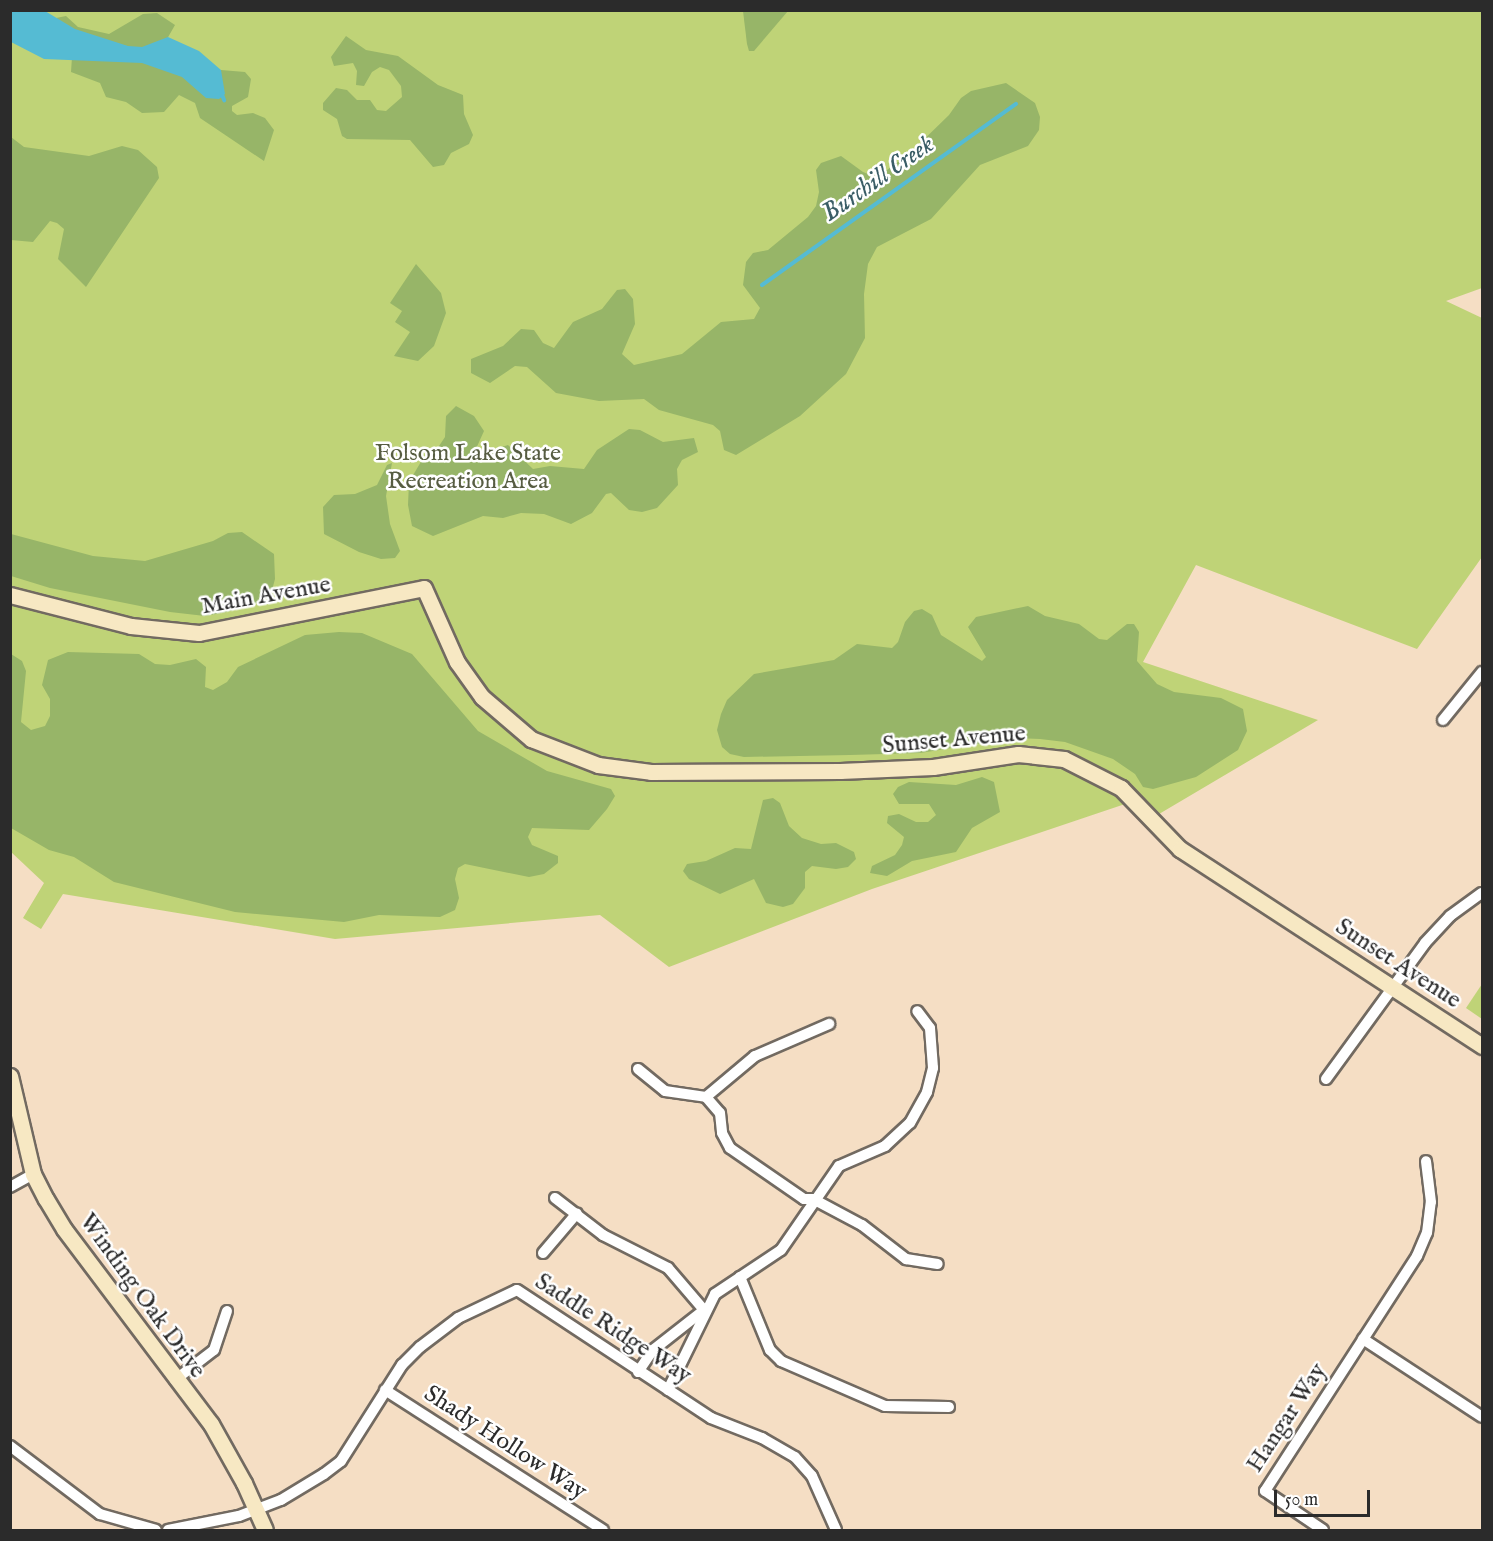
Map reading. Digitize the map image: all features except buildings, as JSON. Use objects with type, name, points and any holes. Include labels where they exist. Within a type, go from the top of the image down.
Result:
[{"type":"street","name":"Main Avenue","points":[[10,595],[131,626],[199,633],[424,588]]},
{"type":"street","name":"Sunset Avenue","points":[[424,588],[457,662],[482,697],[531,739],[598,765],[651,772],[933,767],[1018,754],[1064,759],[1121,788],[1180,849],[1482,1047]]},
{"type":"street","points":[[1443,720],[1482,672]]},
{"type":"street","points":[[1326,1079],[1441,926],[1482,893]]},
{"type":"street","points":[[668,1390],[704,1310],[715,1294],[785,1245],[813,1199],[839,1166],[885,1146],[900,1134],[924,1097],[933,1068],[930,1028],[917,1011]]},
{"type":"street","points":[[706,1097],[755,1056],[829,1024]]},
{"type":"street","points":[[638,1070],[665,1091],[706,1097],[720,1113],[722,1133],[729,1148],[804,1200],[813,1199],[862,1225],[906,1259],[938,1264]]},
{"type":"street","name":"Winding Oak Drive","points":[[10,1076],[33,1174],[64,1230],[210,1424],[265,1530]]},
{"type":"street","points":[[1425,1161],[1432,1192],[1427,1233],[1411,1267],[1363,1339],[1482,1418]]},
{"type":"street","points":[[10,1187],[33,1174]]},
{"type":"street","points":[[555,1198],[603,1235],[668,1268],[704,1310]]},
{"type":"street","points":[[543,1254],[577,1213]]},
{"type":"street","points":[[740,1277],[770,1350],[781,1361],[885,1406],[949,1407]]},
{"type":"street","name":"Saddle Ridge Way","points":[[168,1530],[256,1509],[302,1488],[341,1461],[402,1365],[436,1333],[491,1299],[516,1290],[711,1418],[775,1444],[795,1457],[812,1476],[836,1530]]},
{"type":"street","points":[[638,1372],[652,1350],[704,1310]]},
{"type":"street","points":[[175,1380],[213,1350],[227,1311]]},
{"type":"street","name":"Hangar Way","points":[[1323,1530],[1265,1491],[1363,1339]]},
{"type":"street","name":"Shady Hollow Way","points":[[385,1390],[603,1530]]},
{"type":"street","points":[[10,1446],[100,1514],[156,1530]]},
{"type":"green space","points":[[788,10],[754,51],[749,51],[747,44],[743,11]]},
{"type":"green space","name":"Folsom Lake State Recreation Area","points":[[10,11],[1482,11],[1482,288],[1446,301],[1482,318],[1482,557],[1417,649],[1196,565],[1143,662],[1318,720],[1154,817],[1134,801],[872,889],[669,967],[600,915],[335,939],[63,894],[41,929],[23,918],[44,883],[10,851]]},
{"type":"green space","points":[[157,13],[175,25],[167,39],[211,87],[221,70],[245,72],[251,79],[248,97],[232,106],[232,111],[237,115],[253,113],[265,118],[274,130],[264,161],[200,118],[195,103],[179,95],[164,112],[142,113],[126,102],[106,97],[100,83],[71,72],[72,57],[51,19],[66,16],[78,27],[109,34],[143,14]]},
{"type":"green space","points":[[346,36],[366,50],[398,56],[438,85],[463,95],[464,114],[473,135],[469,144],[451,153],[444,165],[433,167],[410,140],[347,139],[342,136],[337,119],[323,110],[323,103],[336,88],[347,90],[357,100],[370,100],[377,110],[386,111],[402,97],[401,86],[389,70],[380,67],[372,72],[364,86],[356,85],[357,71],[353,63],[334,66],[331,57]]},
{"type":"green space","points":[[1006,83],[1035,103],[1040,117],[1039,130],[1028,146],[980,165],[931,219],[877,247],[868,264],[864,294],[865,338],[846,374],[800,416],[736,455],[724,450],[720,431],[713,425],[659,410],[644,399],[599,401],[556,393],[527,367],[515,366],[490,383],[471,373],[471,359],[503,346],[521,329],[534,330],[543,343],[554,348],[573,322],[602,309],[617,290],[625,289],[633,299],[635,324],[622,354],[634,365],[682,354],[721,322],[754,319],[760,308],[743,285],[746,262],[753,253],[768,250],[808,217],[816,206],[819,192],[816,170],[821,163],[841,156],[863,172],[873,176],[883,173],[910,153],[949,115],[961,98],[971,91]]},
{"type":"green space","points":[[11,137],[24,147],[89,156],[122,146],[138,150],[157,167],[159,178],[86,287],[58,259],[64,229],[57,223],[50,221],[33,242],[11,240]]},
{"type":"green space","points":[[416,264],[441,293],[446,313],[434,346],[418,361],[394,356],[410,332],[395,322],[402,311],[390,303]]},
{"type":"green space","points":[[456,406],[474,416],[484,431],[475,451],[477,455],[508,445],[533,469],[550,466],[584,469],[597,450],[629,429],[640,430],[663,442],[694,438],[698,452],[682,460],[677,469],[678,485],[657,508],[642,512],[629,510],[611,493],[606,494],[592,513],[571,524],[544,514],[521,513],[503,518],[483,516],[433,536],[412,526],[408,505],[409,482],[422,460],[435,452],[445,437],[446,416]]},
{"type":"green space","points":[[392,463],[386,496],[390,524],[400,551],[395,558],[381,559],[359,552],[324,534],[323,507],[334,495],[355,494],[377,485],[387,465]]},
{"type":"green space","points":[[242,532],[274,554],[275,579],[271,594],[260,602],[227,612],[205,616],[170,612],[50,588],[11,576],[11,534],[93,556],[145,561],[213,541],[228,533]]},
{"type":"green space","points":[[1028,606],[1045,616],[1079,624],[1099,639],[1107,640],[1127,624],[1134,624],[1139,632],[1137,661],[1157,684],[1174,692],[1221,698],[1243,709],[1247,731],[1238,750],[1196,777],[1153,789],[1143,787],[1135,774],[1113,759],[1065,742],[1040,739],[1016,738],[920,753],[850,755],[744,757],[730,754],[722,747],[717,730],[727,700],[754,674],[834,660],[857,644],[892,648],[898,642],[905,622],[914,611],[922,609],[932,615],[941,635],[982,661],[986,657],[968,627],[976,617]]},
{"type":"green space","points":[[339,632],[362,633],[412,654],[478,731],[547,771],[611,789],[615,796],[607,809],[589,830],[532,828],[528,837],[532,845],[558,856],[558,863],[544,874],[529,877],[465,864],[458,868],[455,879],[459,898],[455,910],[440,917],[379,915],[344,922],[235,912],[114,882],[74,857],[49,850],[11,828],[11,654],[22,661],[26,671],[21,722],[31,730],[45,726],[50,716],[50,699],[42,685],[48,660],[68,652],[139,654],[155,664],[170,665],[196,659],[206,667],[205,687],[213,690],[227,682],[238,667],[305,635]]},
{"type":"green space","points":[[982,777],[994,782],[1000,812],[972,828],[956,852],[912,861],[887,876],[870,873],[872,866],[895,855],[902,845],[904,837],[887,823],[888,816],[899,814],[916,822],[928,822],[936,815],[929,804],[899,804],[893,794],[898,787],[909,782],[956,785]]},
{"type":"green space","points":[[773,798],[780,803],[789,826],[802,838],[821,844],[836,843],[854,852],[856,859],[848,867],[836,869],[812,866],[805,872],[805,888],[793,904],[783,907],[766,903],[754,879],[720,894],[689,879],[683,871],[687,864],[706,861],[735,848],[751,849],[763,800]]},
{"type":"green space","points":[[1482,984],[1482,1019],[1466,1008]]},
{"type":"water","points":[[11,10],[45,11],[75,29],[128,46],[142,47],[168,37],[199,51],[221,70],[225,94],[219,99],[206,98],[182,77],[142,63],[44,59],[11,42]]},
{"type":"waterway","name":"Burchill Creek","points":[[221,92],[224,100]]},
{"type":"waterway","name":"Burchill Creek","points":[[762,285],[1016,104]]}]
